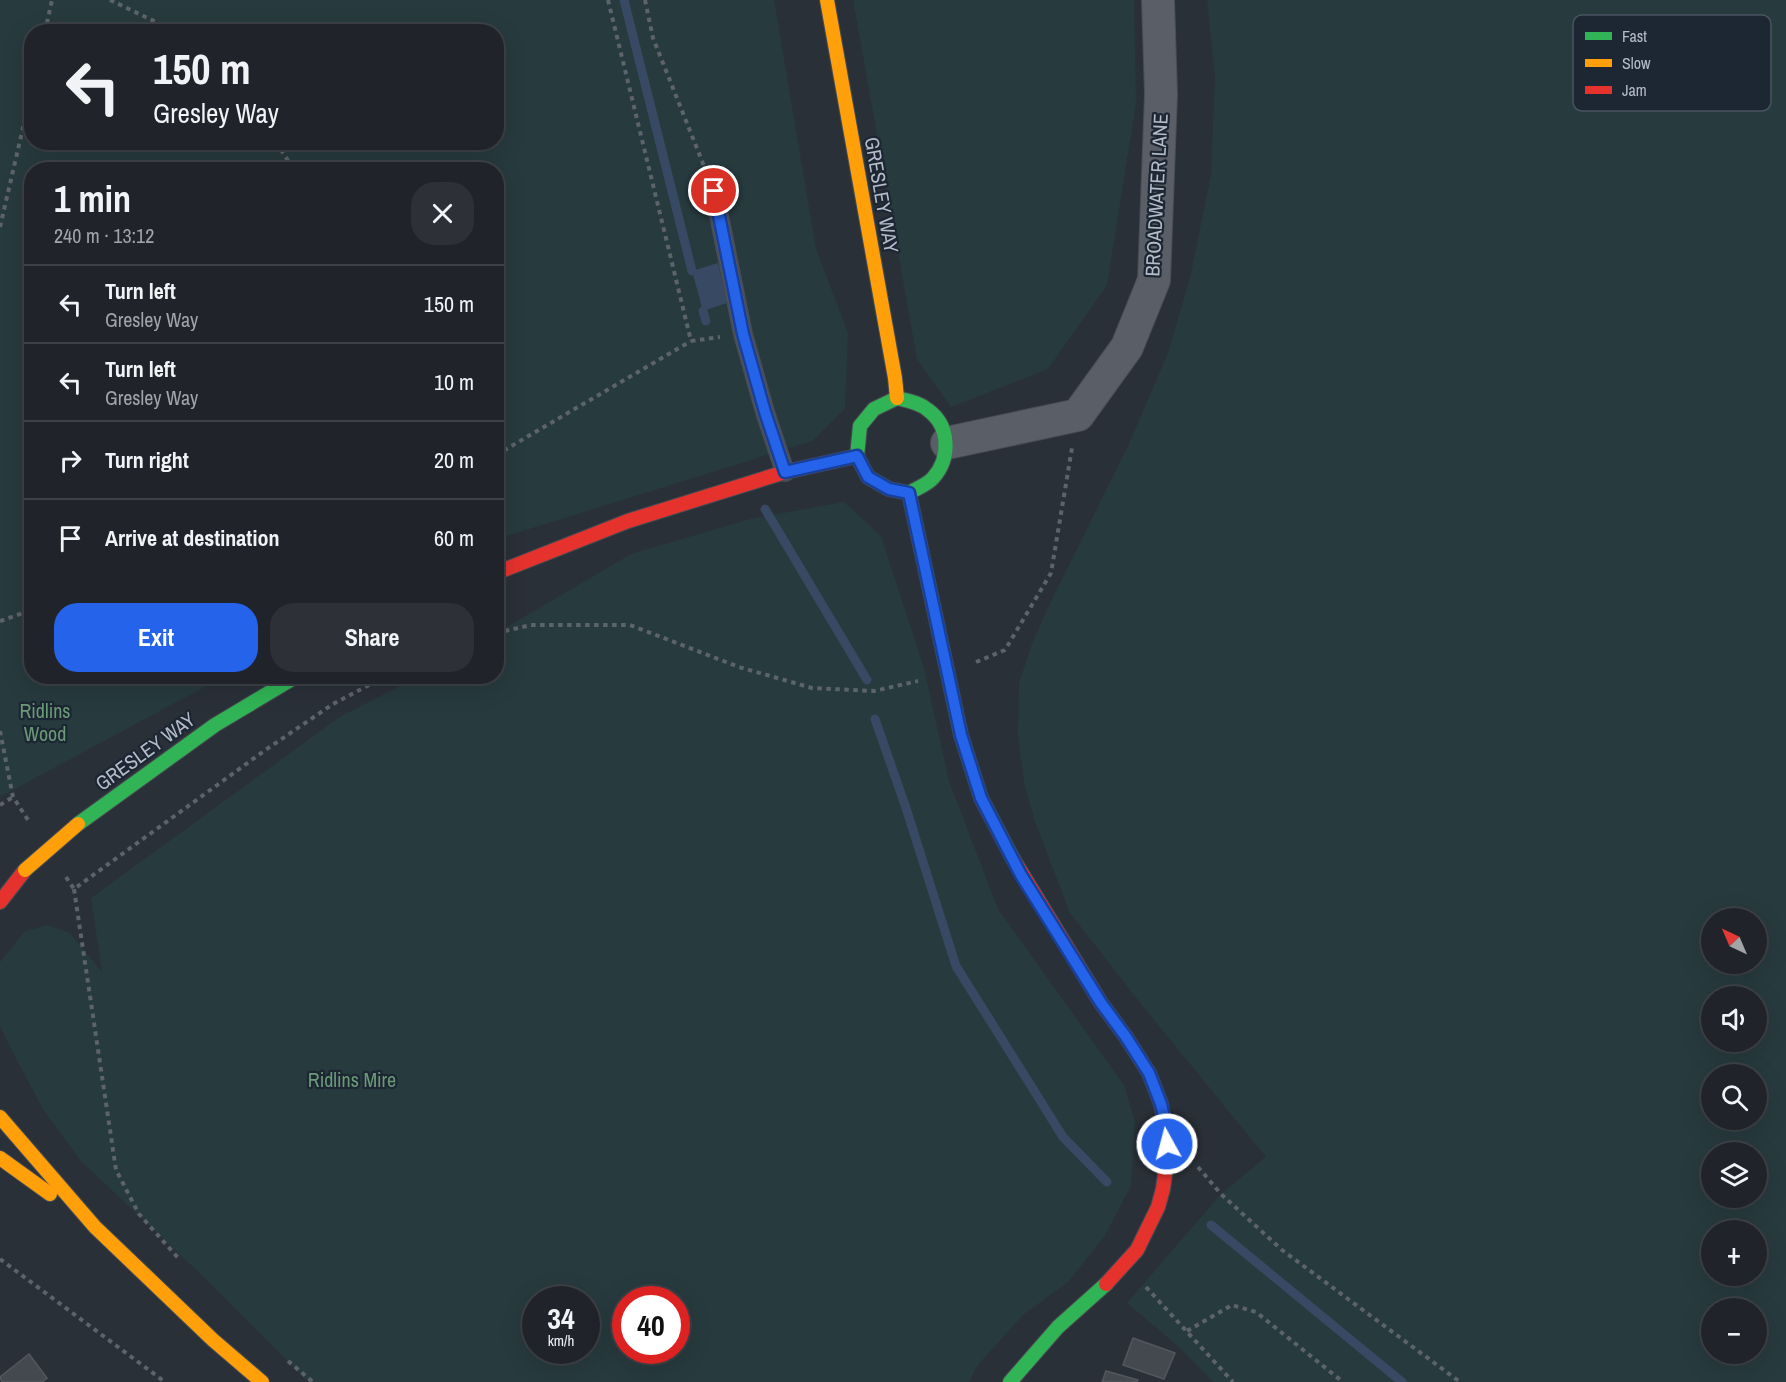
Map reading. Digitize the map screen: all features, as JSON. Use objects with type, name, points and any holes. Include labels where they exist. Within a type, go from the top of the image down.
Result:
[{"type":"main road","name":"GRESLEY WAY","points":[[827,0],[897,398]]},
{"type":"main road","points":[[897,398],[920,404],[939,419],[947,443],[942,466],[932,479],[909,493],[889,489],[868,477],[857,456],[860,426],[874,409],[897,398]]},
{"type":"main road","points":[[504,570],[628,521],[785,472],[857,456]]},
{"type":"main road","points":[[909,493],[961,735],[981,798],[1021,875],[1101,1003],[1149,1073],[1161,1104],[1167,1130],[1167,1159],[1163,1189],[1158,1207],[1137,1250],[1099,1292],[1058,1327],[1010,1382]]},
{"type":"main road","name":"GRESLEY WAY","points":[[0,902],[25,870],[78,824],[215,725],[284,684]]},
{"type":"main road","name":"GRESLEY WAY","points":[[0,883],[25,870]]},
{"type":"main road","points":[[0,1117],[95,1227],[213,1340],[262,1382]]},
{"type":"main road","points":[[0,1158],[95,1227]]},
{"type":"street","name":"BROADWATER LANE","points":[[1078,415],[1127,347],[1154,280],[1161,94],[1158,0]]},
{"type":"street","points":[[947,443],[1078,415]]},
{"type":"lane","points":[[714,191],[743,334],[785,472]]},
{"type":"path","points":[[47,24],[52,0]]},
{"type":"path","points":[[110,0],[160,24]]},
{"type":"path","points":[[608,0],[691,341]]},
{"type":"path","points":[[645,0],[653,38],[714,191]]},
{"type":"path","points":[[0,227],[24,124]]},
{"type":"path","points":[[504,450],[691,341],[743,334]]},
{"type":"path","points":[[504,631],[531,625],[630,625],[739,667],[812,688],[874,691],[947,675],[1005,650],[1051,573],[1078,415]]},
{"type":"path","points":[[0,621],[24,613]]},
{"type":"path","points":[[74,889],[264,751],[333,704],[371,684]]},
{"type":"path","points":[[0,731],[13,797],[32,825]]},
{"type":"path","points":[[0,805],[13,797]]},
{"type":"path","points":[[62,870],[74,889],[116,1170],[139,1214],[186,1267]]},
{"type":"path","points":[[1167,1130],[1221,1194],[1282,1250],[1460,1382]]},
{"type":"path","points":[[0,1259],[165,1382]]},
{"type":"path","points":[[1125,1265],[1233,1382]]},
{"type":"path","points":[[1187,1331],[1232,1305],[1256,1312],[1343,1382]]},
{"type":"path","points":[[286,1359],[313,1382]]},
{"type":"green space","name":"Ridlins Wood","points":[[0,0],[774,0],[816,249],[848,333],[845,408],[812,441],[504,537],[504,162],[24,162],[24,684],[210,684],[0,797]]},
{"type":"green space","points":[[853,0],[1134,0],[1136,103],[1107,285],[1048,369],[951,407],[917,359]]},
{"type":"green space","points":[[1207,0],[1786,0],[1786,1382],[1213,1382],[1178,1346],[1127,1303],[1221,1194],[1266,1157],[1070,913],[1034,819],[1024,782],[1018,736],[1019,683],[1033,641],[1129,444],[1168,353],[1190,278],[1211,175],[1215,75]]},
{"type":"green space","name":"Ridlins Mire","points":[[844,502],[881,536],[924,668],[949,781],[998,909],[1124,1085],[1135,1122],[1131,1186],[1104,1237],[1068,1282],[1023,1315],[977,1366],[969,1382],[308,1382],[210,1283],[81,1161],[44,1111],[0,1026],[0,962],[25,931],[48,925],[70,933],[102,972],[91,898],[341,716],[404,684],[504,684],[504,629],[631,554],[750,519]]},
{"type":"water","points":[[718,263],[727,303],[703,311],[692,271]]},
{"type":"building","points":[[1133,1338],[1175,1353],[1164,1379],[1123,1365]]},
{"type":"building","points":[[29,1354],[47,1378],[42,1382],[2,1382],[0,1377]]},
{"type":"building","points":[[1106,1371],[1138,1380],[1137,1382],[1102,1382]]},
{"type":"waterway","points":[[624,0],[692,271]]},
{"type":"waterway","points":[[703,311],[706,321]]},
{"type":"waterway","points":[[765,509],[867,680]]},
{"type":"waterway","points":[[875,719],[956,966],[1063,1137],[1107,1182]]},
{"type":"waterway","points":[[1211,1225],[1402,1382]]},
{"type":"traffic: fast","points":[[897,398],[925,407],[941,425],[944,433],[945,452],[939,470],[928,483],[909,493],[889,489],[868,477],[857,456],[860,426],[874,409],[897,398]]},
{"type":"traffic: fast","points":[[909,493],[961,735],[981,798],[1013,859]]},
{"type":"traffic: fast","points":[[78,824],[215,725],[284,684]]},
{"type":"traffic: fast","points":[[1010,1382],[1058,1327],[1106,1284]]},
{"type":"traffic: slow","points":[[827,0],[897,398]]},
{"type":"traffic: slow","points":[[25,870],[78,824]]},
{"type":"traffic: slow","points":[[0,1117],[95,1227],[213,1340],[262,1382]]},
{"type":"traffic: slow","points":[[0,1158],[50,1194]]},
{"type":"traffic: jam","points":[[504,570],[628,521],[785,472],[857,456]]},
{"type":"traffic: jam","points":[[1013,859],[1101,1003],[1149,1073],[1161,1104],[1166,1130],[1167,1159],[1158,1207],[1137,1250],[1106,1284]]},
{"type":"traffic: jam","points":[[0,902],[25,870]]},
{"type":"route","points":[[714,191],[743,334],[785,472],[857,456],[868,477],[889,489],[909,493],[961,735],[981,798],[1021,875],[1101,1003],[1149,1073],[1161,1104],[1167,1130],[1167,1144]]}]
